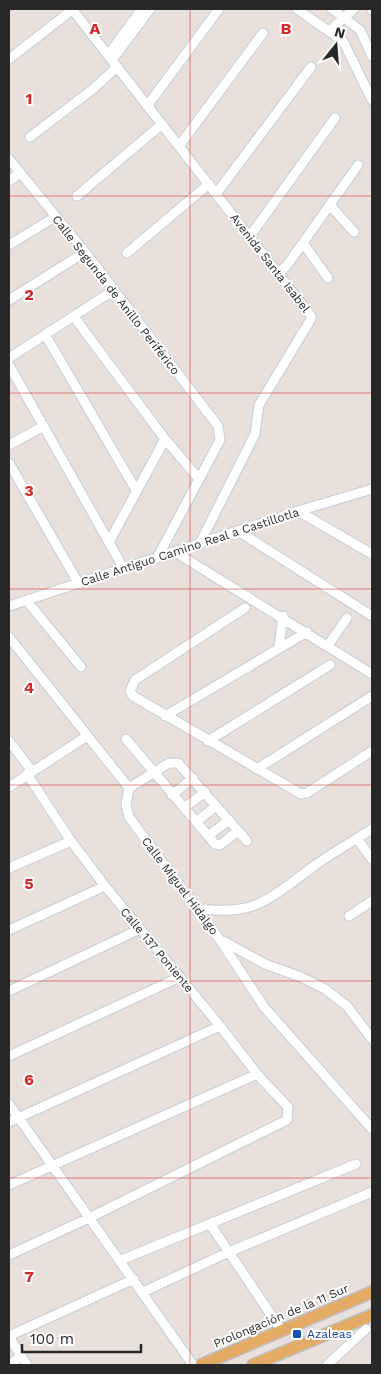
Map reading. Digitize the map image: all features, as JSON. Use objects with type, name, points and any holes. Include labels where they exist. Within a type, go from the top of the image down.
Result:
[{"type":"main road","name":"Prolongación de la 11 Sur","points":[[201,1365],[372,1292]]},
{"type":"main road","points":[[253,1365],[366,1328],[372,1315]]},
{"type":"street","points":[[112,61],[142,9]]},
{"type":"street","points":[[30,137],[93,89],[150,9]]},
{"type":"street","points":[[147,106],[219,9]]},
{"type":"street","points":[[298,9],[343,41],[348,47],[372,100]]},
{"type":"street","points":[[332,9],[360,30],[372,56]]},
{"type":"street","points":[[329,31],[354,9]]},
{"type":"street","points":[[9,59],[75,10]]},
{"type":"street","name":"Avenida Santa Isabel","points":[[75,10],[112,61],[279,273],[308,311],[311,319],[259,405],[255,434],[200,544]]},
{"type":"street","points":[[179,146],[263,33]]},
{"type":"street","points":[[216,194],[311,66]]},
{"type":"street","points":[[250,236],[335,118]]},
{"type":"street","points":[[77,196],[162,124]]},
{"type":"street","name":"Calle Segunda de Anillo Periférico","points":[[9,159],[85,252],[218,426],[221,433],[220,440],[199,479]]},
{"type":"street","points":[[279,273],[358,165]]},
{"type":"street","points":[[9,181],[20,174]]},
{"type":"street","points":[[127,253],[209,184]]},
{"type":"street","points":[[330,205],[354,232]]},
{"type":"street","points":[[9,245],[55,217]]},
{"type":"street","points":[[302,243],[328,278]]},
{"type":"street","points":[[9,300],[85,252]]},
{"type":"street","points":[[9,358],[46,336],[114,290]]},
{"type":"street","points":[[74,317],[165,439],[199,479],[157,558]]},
{"type":"street","points":[[46,336],[136,490]]},
{"type":"street","points":[[9,365],[124,569]]},
{"type":"street","points":[[9,445],[44,426]]},
{"type":"street","points":[[109,542],[165,439]]},
{"type":"street","points":[[9,463],[79,584]]},
{"type":"street","name":"Calle Antiguo Camino Real a Castillotla","points":[[9,606],[298,511],[372,489]]},
{"type":"street","points":[[298,511],[372,554]]},
{"type":"street","points":[[238,531],[372,616]]},
{"type":"street","points":[[175,552],[371,670]]},
{"type":"street","points":[[27,601],[81,667]]},
{"type":"street","points":[[245,608],[135,680],[130,690],[137,700],[301,794],[307,793],[372,751]]},
{"type":"street","points":[[279,647],[283,616]]},
{"type":"street","points":[[328,645],[347,618]]},
{"type":"street","points":[[165,716],[307,632]]},
{"type":"street","points":[[9,637],[129,788],[174,762],[193,778],[247,841]]},
{"type":"street","points":[[208,742],[330,665]]},
{"type":"street","points":[[256,769],[372,696]]},
{"type":"street","points":[[9,787],[87,736]]},
{"type":"street","points":[[126,739],[153,773],[217,845],[238,831]]},
{"type":"street","name":"Calle 137 Poniente","points":[[9,741],[70,841],[257,1074],[288,1107],[287,1120],[89,1218]]},
{"type":"street","points":[[172,795],[193,778]]},
{"type":"street","name":"Calle Miguel Hidalgo","points":[[129,788],[126,804],[129,818],[220,940],[264,1007],[372,1129]]},
{"type":"street","points":[[184,808],[205,792]]},
{"type":"street","points":[[196,822],[216,806]]},
{"type":"street","points":[[208,836],[229,820]]},
{"type":"street","points":[[195,908],[216,911],[239,911],[275,897],[311,868],[372,829]]},
{"type":"street","points":[[357,839],[372,859]]},
{"type":"street","points":[[9,868],[70,841]]},
{"type":"street","points":[[9,930],[105,886]]},
{"type":"street","points":[[349,916],[372,901]]},
{"type":"street","points":[[9,991],[140,929]]},
{"type":"street","points":[[220,940],[265,964],[301,977],[325,989],[346,1006],[372,1039]]},
{"type":"street","points":[[9,1056],[180,977]]},
{"type":"street","points":[[9,1122],[220,1026]]},
{"type":"street","points":[[9,1185],[257,1074]]},
{"type":"street","points":[[9,1104],[194,1365]]},
{"type":"street","points":[[121,1260],[356,1164]]},
{"type":"street","points":[[144,1292],[229,1252],[372,1192]]},
{"type":"street","points":[[9,1255],[89,1218]]},
{"type":"street","points":[[210,1224],[282,1332]]},
{"type":"street","points":[[27,1365],[9,1337],[134,1280]]},
{"type":"street","points":[[327,1365],[366,1328]]},
{"type":"street","points":[[9,1365],[21,1356]]},
{"type":"place","name":"Azaleas","points":[[297,1334]]}]
